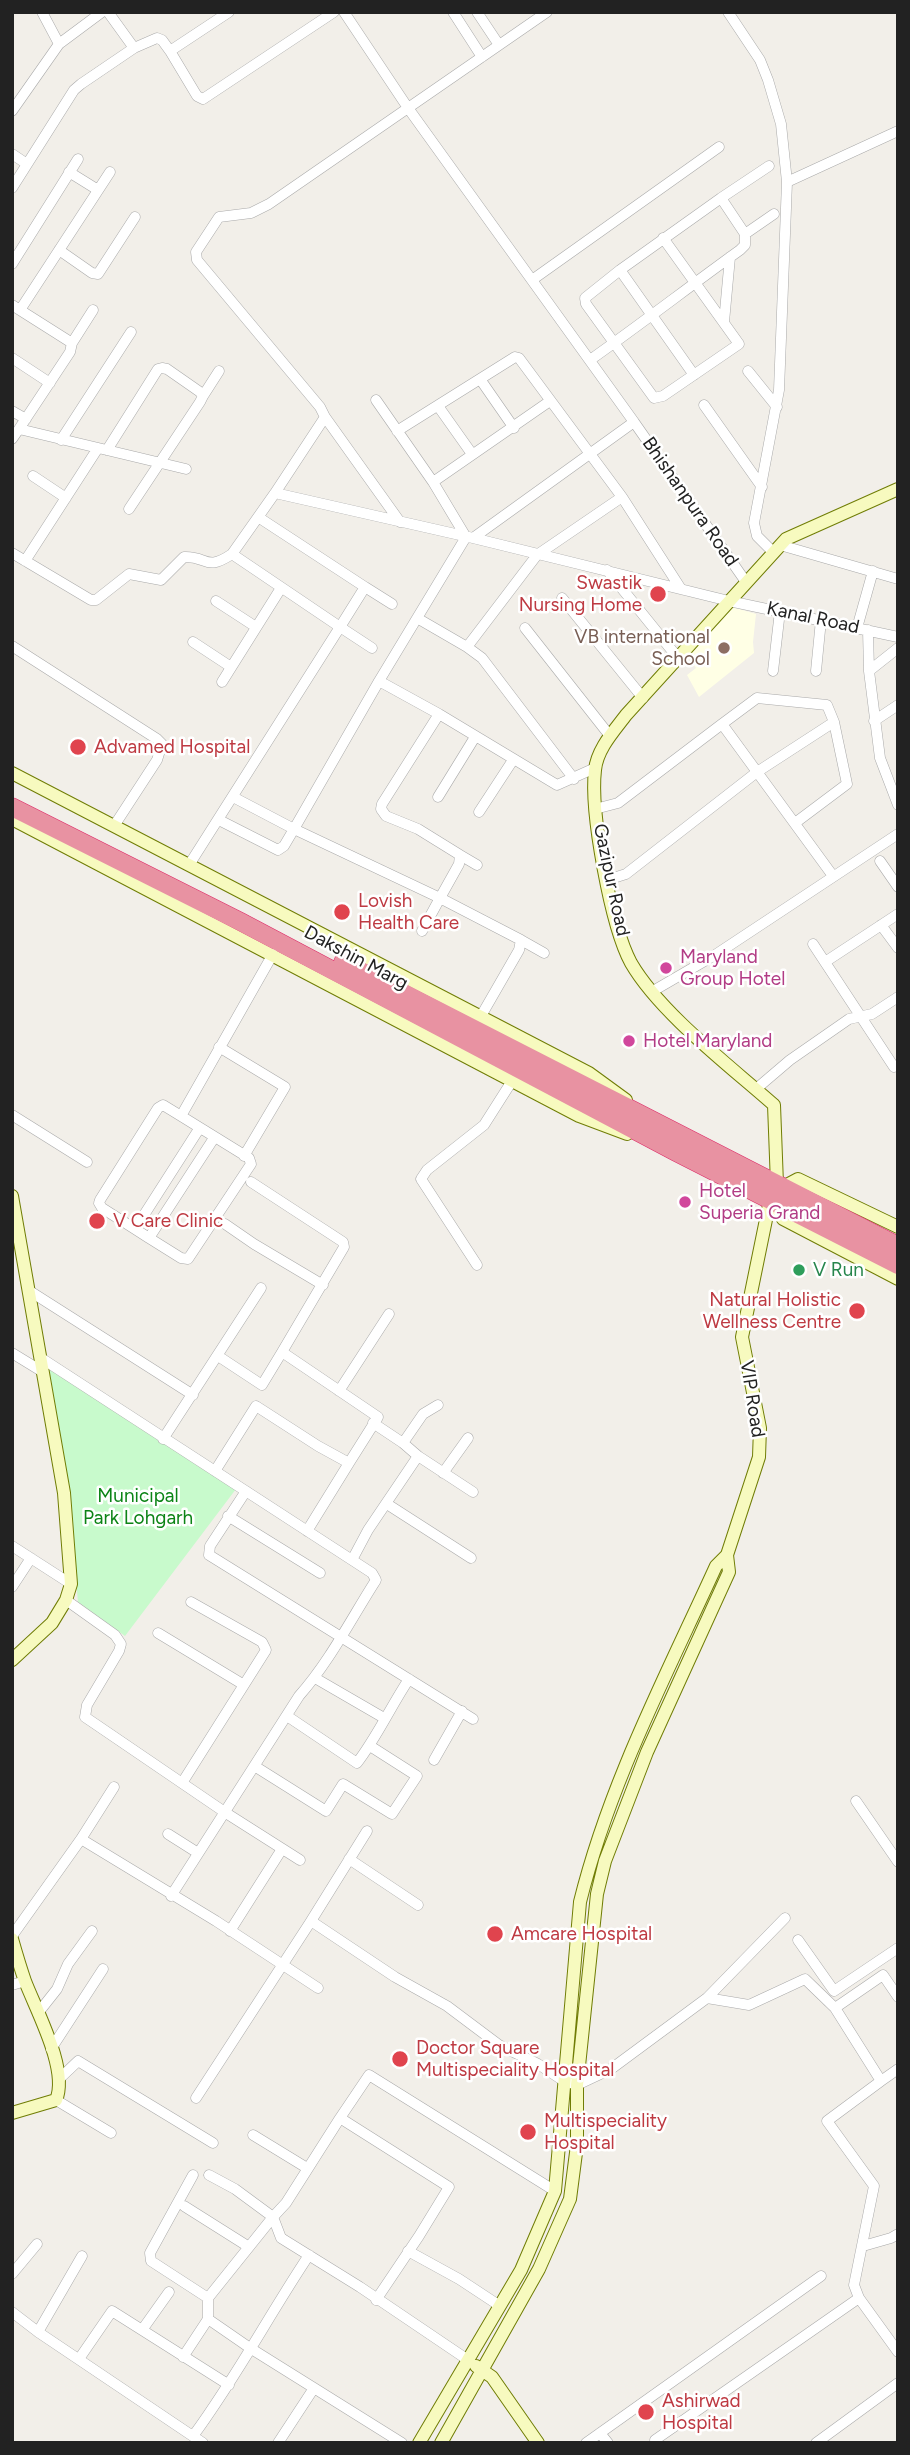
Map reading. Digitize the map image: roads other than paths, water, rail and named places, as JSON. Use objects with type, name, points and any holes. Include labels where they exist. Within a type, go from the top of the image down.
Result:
[{"type":"highway","points":[[12,795],[244,917],[660,1124],[776,1190],[898,1265]]},
{"type":"highway","name":"Dakshin Marg","points":[[12,807],[244,917],[676,1152],[776,1190]]},
{"type":"highway","points":[[776,1190],[898,1246]]},
{"type":"street","points":[[42,12],[59,44]]},
{"type":"street","points":[[12,111],[59,44],[102,12]]},
{"type":"street","points":[[108,12],[134,48]]},
{"type":"street","points":[[170,51],[229,12]]},
{"type":"street","points":[[12,188],[74,90],[134,48],[157,38],[170,51],[197,96],[203,99],[334,12]]},
{"type":"street","name":"Bhishanpura Road","points":[[344,12],[408,108],[746,582]]},
{"type":"street","points":[[453,12],[482,57]]},
{"type":"street","points":[[477,12],[499,45]]},
{"type":"street","points":[[400,522],[320,407],[197,260],[196,252],[219,217],[251,213],[269,204],[547,12]]},
{"type":"street","points":[[728,12],[760,60],[768,80],[781,124],[787,182],[781,368],[777,407],[754,523],[755,530],[761,542],[777,548],[898,579]]},
{"type":"street","points":[[787,182],[898,131]]},
{"type":"street","points":[[532,281],[719,147]]},
{"type":"street","points":[[12,154],[27,164]]},
{"type":"street","points":[[12,264],[78,159]]},
{"type":"street","points":[[663,238],[739,344],[663,396],[654,398],[586,304],[585,298],[663,238],[769,166]]},
{"type":"street","points":[[69,172],[98,190]]},
{"type":"street","points":[[72,343],[16,308],[59,250],[110,172]]},
{"type":"street","points":[[590,360],[745,245],[745,234],[721,198]]},
{"type":"street","points":[[745,234],[774,214]]},
{"type":"street","points":[[59,250],[92,273],[98,274],[135,217]]},
{"type":"street","points":[[724,323],[730,257]]},
{"type":"street","points":[[620,270],[694,375]]},
{"type":"street","points":[[12,439],[70,352],[72,343],[93,310]]},
{"type":"street","points":[[61,440],[131,332]]},
{"type":"street","points":[[397,431],[515,357],[519,358],[622,497],[681,589]]},
{"type":"street","points":[[12,358],[50,383]]},
{"type":"street","points":[[25,561],[66,498],[158,369],[167,369],[197,387],[203,396]]},
{"type":"street","points":[[129,509],[219,371]]},
{"type":"street","points":[[748,371],[777,407]]},
{"type":"street","points":[[481,379],[514,428]]},
{"type":"street","points":[[376,400],[469,537]]},
{"type":"street","points":[[433,482],[550,401]]},
{"type":"street","points":[[704,405],[762,487]]},
{"type":"street","points":[[438,406],[472,454]]},
{"type":"street","points":[[12,411],[26,419]]},
{"type":"street","points":[[12,552],[91,600],[96,600],[129,574],[161,580],[184,557],[214,563],[232,554],[325,417]]},
{"type":"street","points":[[219,820],[278,850],[284,846],[379,681],[469,537],[634,422]]},
{"type":"street","points":[[19,429],[186,469]]},
{"type":"street","points":[[33,476],[66,498]]},
{"type":"street","name":"Gazipur Road","points":[[776,1190],[774,1105],[673,1014],[631,961],[607,880],[596,809],[595,768],[610,736],[786,539],[898,489]]},
{"type":"street","name":"Kanal Road","points":[[275,493],[729,601],[898,637]]},
{"type":"street","points":[[467,646],[537,555],[622,497]]},
{"type":"street","points":[[258,517],[392,604]]},
{"type":"street","points":[[232,554],[372,648]]},
{"type":"street","points":[[607,570],[678,658]]},
{"type":"street","points":[[857,628],[873,571]]},
{"type":"street","points":[[189,865],[365,587]]},
{"type":"street","points":[[222,682],[281,588]]},
{"type":"street","points":[[562,598],[643,698]]},
{"type":"street","points":[[215,601],[256,627]]},
{"type":"street","points":[[773,671],[780,611]]},
{"type":"street","points":[[417,618],[467,646],[490,667],[574,779]]},
{"type":"street","points":[[817,671],[821,620]]},
{"type":"street","points":[[525,628],[610,736]]},
{"type":"street","points":[[868,630],[869,671],[880,758],[898,805]]},
{"type":"street","points":[[193,642],[231,667]]},
{"type":"street","points":[[12,646],[162,744],[157,760],[114,826]]},
{"type":"street","points":[[869,671],[898,648]]},
{"type":"street","points":[[379,681],[557,785],[595,768]]},
{"type":"street","points":[[596,809],[618,803],[757,698],[827,705],[834,722],[847,784],[795,823]]},
{"type":"street","points":[[874,721],[898,705]]},
{"type":"street","points":[[439,714],[382,804],[382,809],[386,816],[418,829],[477,865]]},
{"type":"street","points":[[607,880],[626,874],[757,772],[834,722]]},
{"type":"street","points":[[722,724],[833,876]]},
{"type":"street","points":[[439,797],[475,737]]},
{"type":"street","points":[[479,812],[513,760]]},
{"type":"street","name":"Dakshin Marg","points":[[12,773],[589,1073],[660,1124]]},
{"type":"street","points":[[233,797],[440,898],[544,953]]},
{"type":"street","points":[[12,819],[579,1116],[676,1152]]},
{"type":"street","points":[[653,992],[715,955],[898,834]]},
{"type":"street","points":[[422,931],[459,864],[460,855]]},
{"type":"street","points":[[880,861],[898,887]]},
{"type":"street","points":[[825,962],[898,914]]},
{"type":"street","points":[[881,925],[898,948]]},
{"type":"street","points":[[481,1016],[519,950],[521,940]]},
{"type":"street","points":[[813,944],[894,1067]]},
{"type":"street","points":[[181,1116],[272,954]]},
{"type":"street","points":[[756,1089],[790,1060],[849,1018],[872,1014],[898,998]]},
{"type":"street","points":[[219,1048],[285,1087],[244,1156]]},
{"type":"street","points":[[477,1265],[421,1179],[427,1170],[484,1125],[512,1081]]},
{"type":"street","points":[[163,1105],[181,1116],[251,1161],[188,1259],[181,1258],[149,1238],[102,1208],[99,1203],[158,1108],[163,1105]]},
{"type":"street","points":[[12,1115],[87,1162]]},
{"type":"street","points":[[135,1229],[199,1129]]},
{"type":"street","points":[[149,1238],[214,1138]]},
{"type":"street","points":[[898,1227],[798,1180],[776,1190],[783,1219],[898,1279]]},
{"type":"street","points":[[218,1356],[262,1385],[342,1252],[343,1242],[251,1182]]},
{"type":"street","name":"VIP Road","points":[[727,1555],[759,1457],[760,1428],[742,1338],[776,1190]]},
{"type":"street","points":[[12,1196],[64,1493],[71,1584],[66,1600],[52,1623],[12,1660]]},
{"type":"street","points":[[225,1224],[323,1285]]},
{"type":"street","points":[[163,1439],[261,1288]]},
{"type":"street","points":[[28,1290],[193,1395]]},
{"type":"street","points":[[339,1391],[388,1314]]},
{"type":"street","points":[[282,1352],[378,1417],[307,1531]]},
{"type":"street","points":[[12,1353],[43,1371]]},
{"type":"street","points":[[41,1357],[372,1573],[376,1580],[342,1637],[315,1678],[299,1696],[171,1896]]},
{"type":"street","points":[[403,1443],[423,1415],[438,1405]]},
{"type":"street","points":[[215,1471],[256,1406],[349,1463]]},
{"type":"street","points":[[373,1423],[473,1492]]},
{"type":"street","points":[[443,1473],[468,1438]]},
{"type":"street","points":[[352,1560],[368,1530],[418,1456]]},
{"type":"street","points":[[246,1491],[210,1546],[209,1555],[473,1719]]},
{"type":"street","points":[[387,1504],[471,1558]]},
{"type":"street","points":[[228,1516],[320,1573]]},
{"type":"street","points":[[12,1546],[71,1584]]},
{"type":"street","points":[[441,2443],[539,2269],[570,2199],[577,2144],[577,2085],[597,1894],[605,1861],[647,1752],[729,1572],[727,1555]]},
{"type":"street","points":[[419,2443],[521,2270],[555,2191],[575,1941],[580,1902],[591,1856],[607,1810],[716,1566],[727,1555]]},
{"type":"street","points":[[12,1587],[31,1558]]},
{"type":"street","points":[[66,1600],[115,1635],[121,1644],[87,1705],[85,1717],[300,1860]]},
{"type":"street","points":[[182,1783],[266,1650],[262,1642],[191,1602]]},
{"type":"street","points":[[158,1633],[244,1685]]},
{"type":"street","points":[[315,1678],[384,1718]]},
{"type":"street","points":[[287,1716],[357,1763],[370,1746],[409,1679]]},
{"type":"street","points":[[434,1760],[462,1712]]},
{"type":"street","points":[[256,1767],[326,1811],[343,1784],[392,1814],[417,1776],[370,1746]]},
{"type":"street","points":[[55,2100],[59,2091],[51,2049],[38,2012],[19,1983],[12,1937],[114,1787]]},
{"type":"street","points":[[856,1801],[898,1862]]},
{"type":"street","points":[[196,2098],[367,1831]]},
{"type":"street","points":[[168,1834],[198,1853]]},
{"type":"street","points":[[81,1839],[318,1988]]},
{"type":"street","points":[[230,1931],[282,1849]]},
{"type":"street","points":[[349,1859],[418,1905]]},
{"type":"street","points":[[311,1921],[396,1977],[447,2006],[499,2045],[538,2064],[564,2081],[577,2085],[611,2069],[707,1998],[785,1917]]},
{"type":"street","points":[[38,2012],[57,1989],[68,1964],[92,1931]]},
{"type":"street","points":[[575,1941],[593,1938]]},
{"type":"street","points":[[798,1940],[834,1991],[898,1948]]},
{"type":"street","points":[[51,2049],[103,1969]]},
{"type":"street","points":[[835,2008],[883,1975],[898,1997]]},
{"type":"street","points":[[707,1998],[750,2005],[805,1979],[835,2008],[881,2081]]},
{"type":"street","points":[[58,2080],[78,2061],[213,2143]]},
{"type":"street","points":[[898,2069],[827,2120],[874,2186],[854,2286],[859,2298],[898,2352]]},
{"type":"street","points":[[183,2357],[208,2319],[208,2298],[286,2203],[369,2075],[555,2191]]},
{"type":"street","points":[[12,2113],[55,2100],[111,2133]]},
{"type":"street","points":[[340,2118],[449,2187],[376,2300]]},
{"type":"street","points":[[253,2135],[307,2168]]},
{"type":"street","points":[[193,2175],[150,2253],[151,2260],[208,2298]]},
{"type":"street","points":[[209,2175],[235,2189],[273,2217],[281,2238],[492,2377],[538,2443]]},
{"type":"street","points":[[184,2206],[249,2246]]},
{"type":"street","points":[[863,2246],[898,2234]]},
{"type":"street","points":[[12,2274],[37,2244]]},
{"type":"street","points":[[408,2251],[459,2279],[500,2306]]},
{"type":"street","points":[[193,2436],[229,2385],[309,2255]]},
{"type":"street","points":[[37,2332],[82,2256]]},
{"type":"street","points":[[586,2443],[821,2276]]},
{"type":"street","points":[[142,2330],[169,2292]]},
{"type":"street","points":[[657,2443],[655,2440],[859,2298]]},
{"type":"street","points":[[79,2359],[112,2311],[229,2385]]},
{"type":"street","points":[[12,2312],[37,2332],[204,2443]]},
{"type":"street","points":[[208,2319],[402,2443]]},
{"type":"street","points":[[816,2443],[898,2383]]},
{"type":"street","points":[[283,2441],[314,2388]]},
{"type":"street","points":[[600,2433],[608,2443]]},
{"type":"place","name":"Swastik Nursing Home","points":[[658,594]]},
{"type":"place","name":"VB international School","points":[[724,648]]},
{"type":"place","name":"Advamed Hospital","points":[[78,747]]},
{"type":"place","name":"Lovish Health Care","points":[[342,912]]},
{"type":"place","name":"Maryland Group Hotel","points":[[666,968]]},
{"type":"place","name":"Hotel Maryland","points":[[629,1041]]},
{"type":"place","name":"Hotel Superia Grand","points":[[685,1202]]},
{"type":"place","name":"V Care Clinic","points":[[97,1221]]},
{"type":"place","name":"V Run","points":[[799,1270]]},
{"type":"place","name":"Natural Holistic Wellness Centre","points":[[857,1311]]},
{"type":"place","name":"Amcare Hospital","points":[[495,1934]]},
{"type":"place","name":"Doctor Square Multispeciality Hospital","points":[[400,2059]]},
{"type":"place","name":"Multispeciality Hospital","points":[[528,2132]]},
{"type":"place","name":"Ashirwad Hospital","points":[[646,2412]]},
{"type":"park label","name":"Municipal Park Lohgarh","points":[[138,1507]]}]
